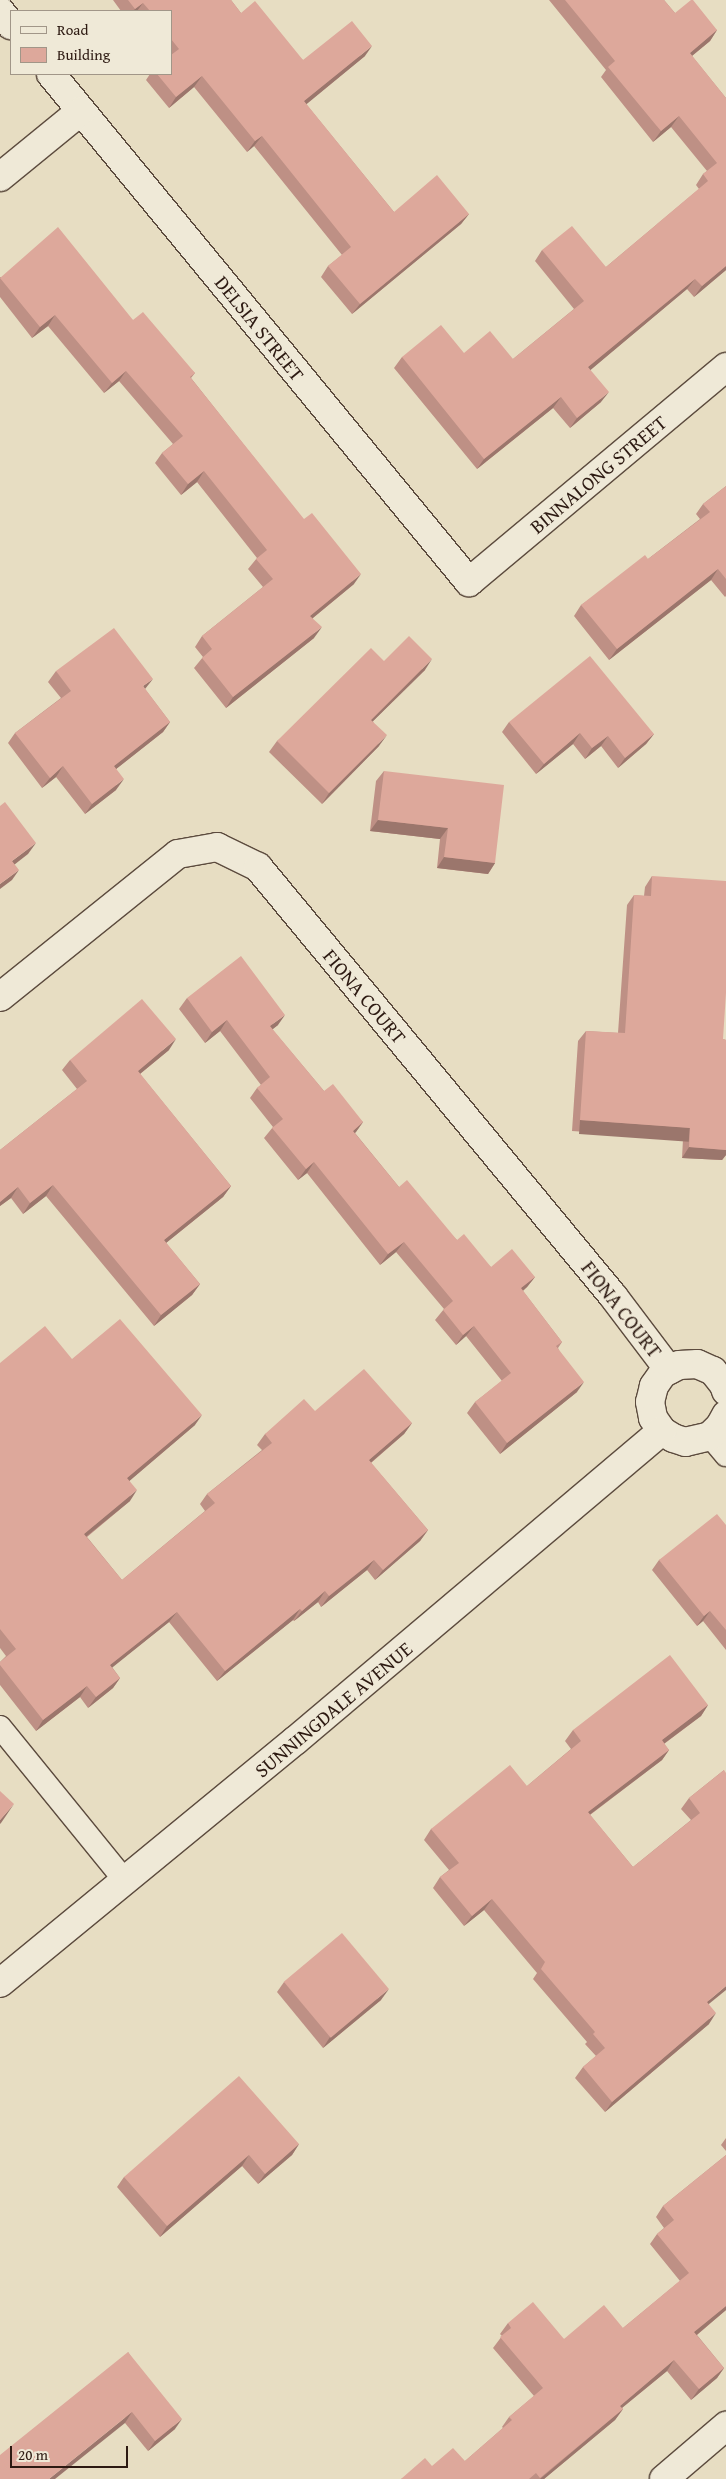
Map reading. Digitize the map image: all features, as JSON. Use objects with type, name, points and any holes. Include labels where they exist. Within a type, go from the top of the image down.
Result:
[{"type":"street","points":[[0,11],[10,23]]},
{"type":"street","name":"DELSIA STREET","points":[[52,75],[469,582]]},
{"type":"street","points":[[0,177],[81,111]]},
{"type":"street","name":"BINNALONG STREET","points":[[469,582],[726,366]]},
{"type":"street","name":"FIONA COURT","points":[[0,997],[178,854],[217,847],[258,866],[613,1296],[669,1370]]},
{"type":"street","points":[[725,1386],[714,1371],[697,1364],[679,1365],[669,1370],[654,1386],[650,1402],[653,1418],[662,1431],[673,1438],[685,1442],[698,1441],[718,1445],[720,1426],[726,1415]]},
{"type":"street","name":"SUNNINGDALE AVENUE","points":[[0,1983],[600,1486],[662,1431]]},
{"type":"street","points":[[664,2479],[726,2426]]},
{"type":"lane","points":[[0,1727],[125,1880]]},
{"type":"building","points":[[128,0],[231,0],[241,13],[255,1],[303,60],[352,21],[372,46],[304,101],[394,212],[437,175],[469,214],[360,304],[328,266],[351,247],[262,136],[255,141],[202,76],[176,97],[158,75],[172,75],[172,54],[179,49],[172,40],[172,10],[149,10],[143,3],[135,9]]},
{"type":"building","points":[[565,0],[664,0],[675,13],[693,0],[717,30],[690,53],[726,98],[726,266],[702,286],[695,279],[588,367],[609,392],[577,418],[561,397],[484,459],[402,357],[441,325],[464,353],[490,331],[513,359],[584,301],[542,250],[572,226],[606,267],[708,181],[703,174],[717,163],[679,116],[661,131],[608,67],[615,61]]},
{"type":"building","points":[[58,227],[133,320],[143,312],[195,373],[190,377],[304,519],[312,513],[361,574],[310,616],[322,627],[233,697],[202,658],[212,649],[202,636],[273,579],[256,559],[267,550],[204,471],[188,484],[162,453],[183,436],[126,371],[112,383],[55,315],[40,327],[0,278]]},
{"type":"building","points":[[726,486],[726,579],[718,569],[617,649],[581,605],[645,555],[648,559],[710,512],[703,504]]},
{"type":"building","points":[[114,628],[153,679],[143,686],[170,722],[114,766],[124,779],[92,804],[63,766],[50,778],[15,733],[71,691],[56,671]]},
{"type":"building","points":[[409,636],[432,659],[371,720],[387,735],[329,793],[277,741],[371,648],[384,661]]},
{"type":"building","points":[[590,656],[654,734],[625,758],[608,736],[592,748],[580,733],[544,764],[509,722]]},
{"type":"building","points":[[384,771],[504,785],[495,863],[444,857],[448,828],[378,820]]},
{"type":"building","points":[[5,802],[36,843],[12,861],[19,870],[0,884],[0,806]]},
{"type":"building","points":[[652,876],[726,881],[726,993],[723,1039],[726,1040],[726,1150],[689,1147],[690,1128],[580,1120],[586,1031],[625,1033],[634,895],[651,896]]},
{"type":"building","points":[[241,956],[285,1015],[270,1026],[324,1091],[333,1084],[363,1122],[353,1131],[399,1187],[407,1180],[457,1240],[464,1234],[491,1267],[512,1249],[535,1277],[521,1288],[562,1342],[556,1346],[584,1382],[507,1443],[475,1402],[511,1373],[474,1326],[463,1335],[443,1310],[453,1301],[404,1242],[388,1254],[314,1162],[306,1169],[272,1128],[283,1119],[257,1088],[270,1077],[227,1020],[212,1032],[187,998]]},
{"type":"building","points":[[142,999],[176,1039],[138,1071],[231,1186],[164,1240],[200,1284],[161,1315],[53,1185],[30,1203],[18,1187],[0,1202],[0,1150],[87,1081],[70,1060]]},
{"type":"building","points":[[120,1319],[202,1415],[127,1478],[137,1490],[84,1534],[122,1580],[215,1503],[207,1494],[272,1443],[265,1434],[304,1399],[315,1411],[364,1369],[412,1423],[369,1460],[428,1530],[383,1570],[374,1560],[329,1596],[325,1591],[302,1611],[300,1609],[225,1671],[177,1612],[110,1665],[120,1678],[96,1697],[87,1686],[43,1720],[0,1665],[0,1662],[16,1649],[0,1629],[0,1363],[45,1326],[72,1359]]},
{"type":"building","points":[[717,1514],[726,1525],[726,1630],[710,1611],[704,1616],[659,1560]]},
{"type":"building","points":[[670,1655],[708,1705],[662,1740],[669,1750],[588,1812],[633,1867],[700,1813],[689,1798],[724,1770],[726,1773],[726,1986],[707,2002],[716,2013],[612,2102],[583,2067],[605,2048],[593,2034],[595,2032],[541,1969],[545,1962],[492,1899],[472,1916],[440,1877],[459,1863],[431,1829],[510,1765],[527,1786],[581,1741],[573,1730]]},
{"type":"building","points":[[0,1791],[14,1804],[0,1820]]},
{"type":"building","points":[[342,1933],[389,1989],[331,2038],[284,1982]]},
{"type":"building","points":[[239,2076],[299,2144],[265,2174],[249,2155],[167,2226],[124,2177]]},
{"type":"building","points":[[726,2155],[726,2306],[694,2332],[724,2368],[699,2389],[674,2360],[620,2406],[623,2409],[540,2478],[536,2473],[529,2479],[401,2479],[425,2458],[432,2466],[453,2448],[465,2461],[512,2420],[509,2417],[543,2388],[500,2337],[511,2328],[508,2323],[533,2302],[564,2339],[604,2305],[623,2328],[689,2273],[657,2234],[674,2220],[663,2206]]},
{"type":"building","points":[[128,2352],[182,2419],[155,2441],[132,2412],[49,2479],[0,2479],[0,2455]]}]
